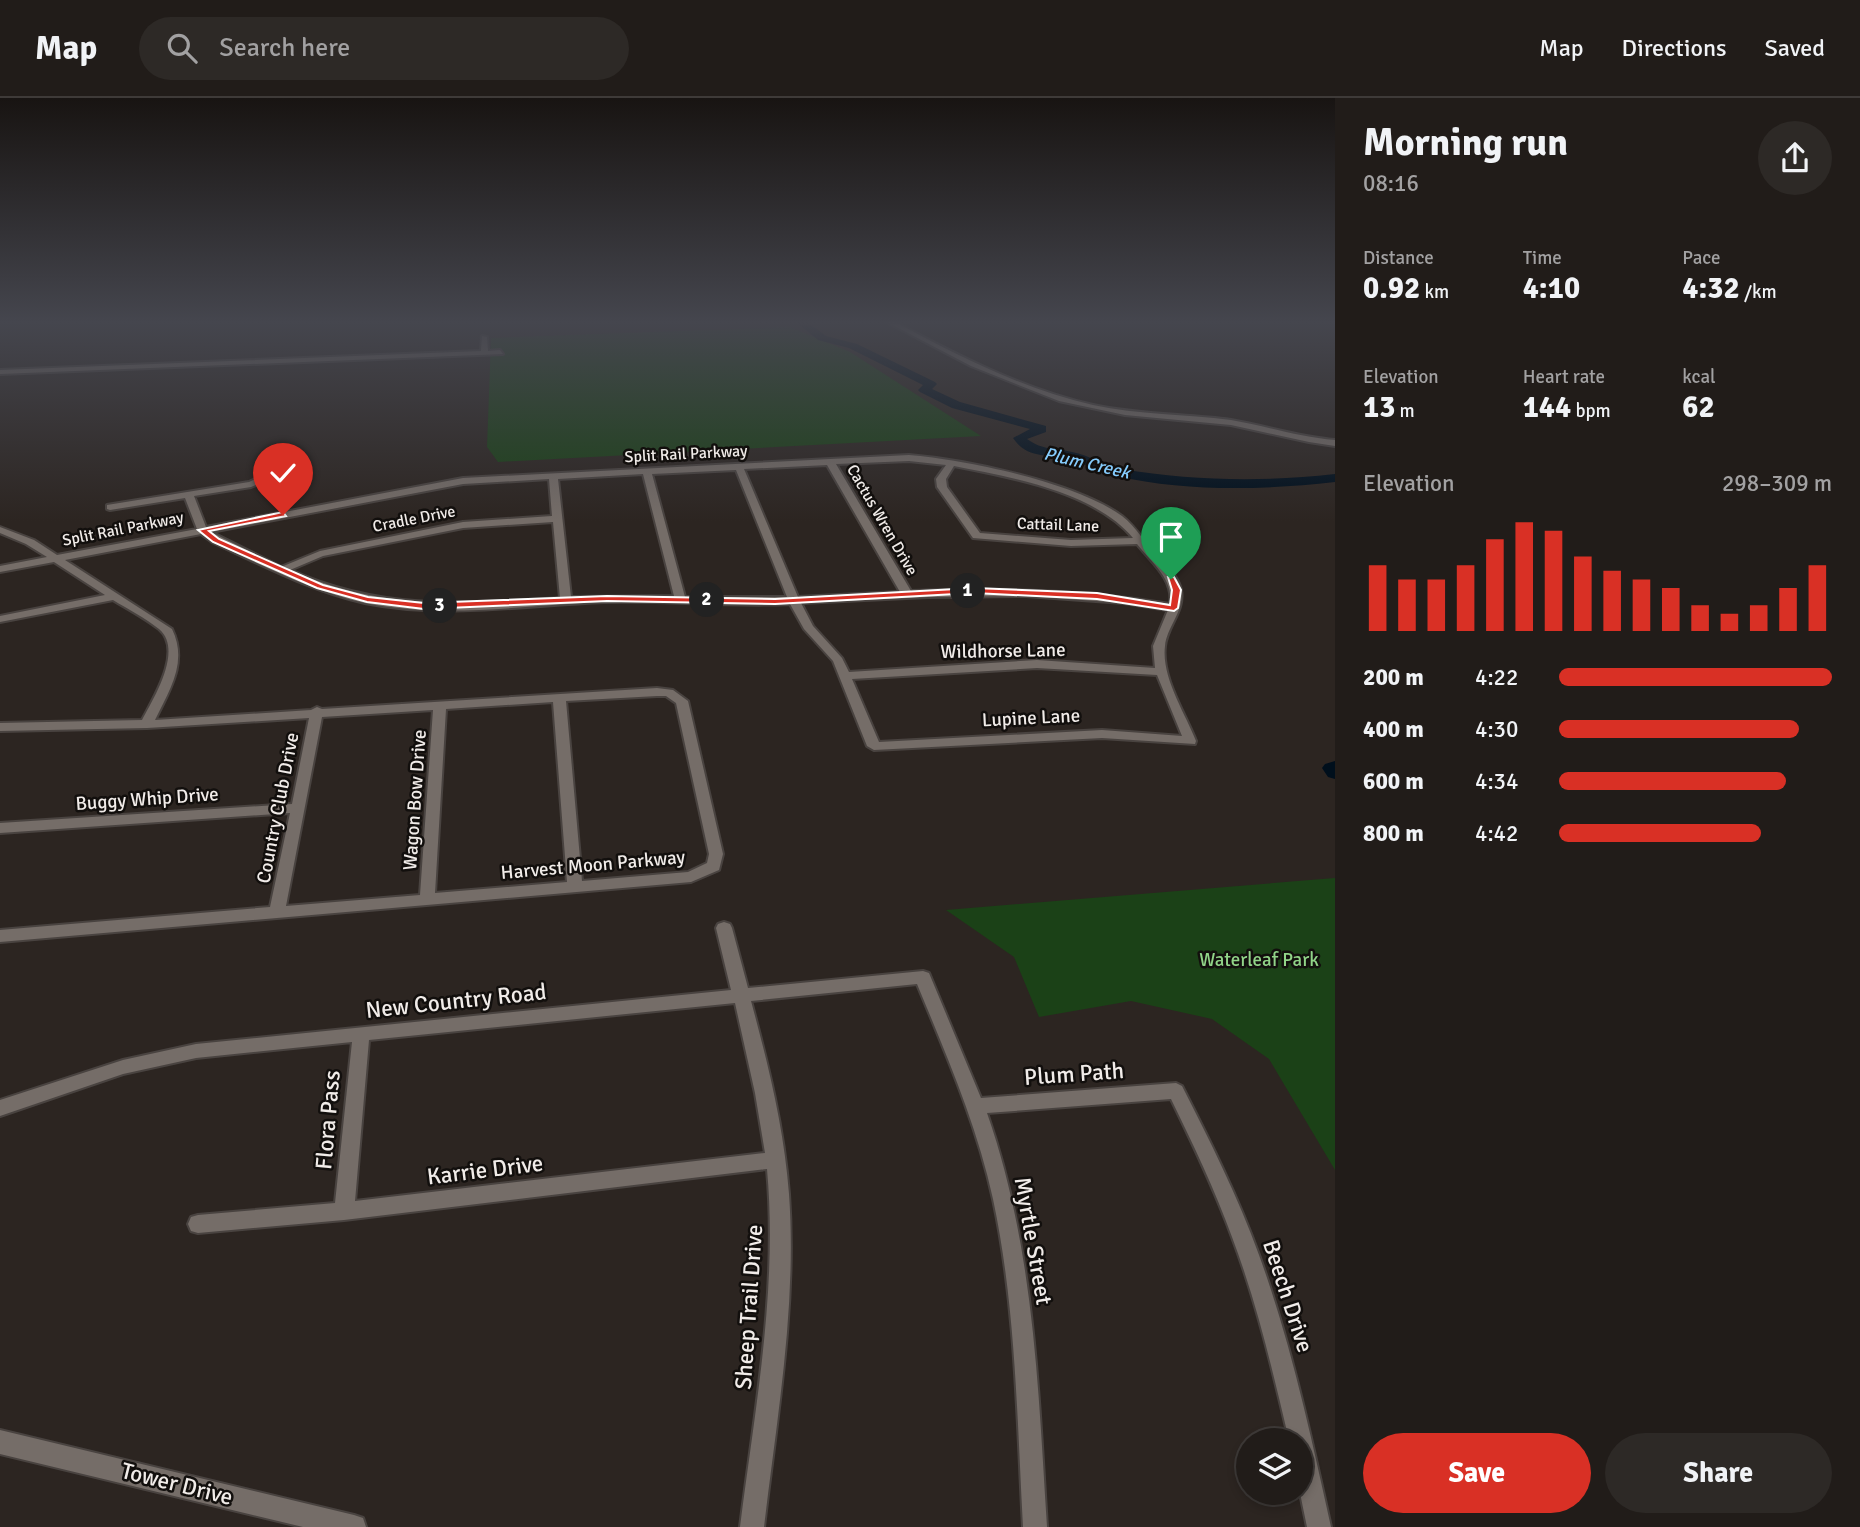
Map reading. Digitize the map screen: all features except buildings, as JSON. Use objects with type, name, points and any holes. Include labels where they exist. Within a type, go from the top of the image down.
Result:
[{"type":"street","points":[[1027,388],[1088,406],[1127,414],[1230,423],[1335,443]]},
{"type":"street","name":"Split Rail Parkway","points":[[0,569],[463,481],[909,458],[952,462],[1087,500],[1117,517],[1171,579],[1176,590],[1174,608]]},
{"type":"street","name":"Cactus Wren Drive","points":[[831,462],[907,594]]},
{"type":"street","name":"Cattail Lane","points":[[952,462],[941,479],[942,487],[977,536],[1071,543],[1139,541]]},
{"type":"street","points":[[739,467],[794,600],[808,627],[838,660],[844,676]]},
{"type":"street","points":[[648,472],[680,599]]},
{"type":"street","points":[[553,477],[566,601]]},
{"type":"street","points":[[110,507],[251,484],[265,478]]},
{"type":"street","points":[[189,495],[202,530],[216,541],[343,594],[396,604],[456,607],[566,601],[794,600],[974,591],[1118,598],[1174,608],[1158,649],[1163,672]]},
{"type":"street","name":"Cradle Drive","points":[[282,570],[320,554],[463,525],[556,519]]},
{"type":"street","points":[[0,530],[17,535],[166,629],[176,651],[174,663],[147,723]]},
{"type":"street","points":[[0,619],[115,596]]},
{"type":"street","name":"Wildhorse Lane","points":[[844,676],[1037,664],[1163,672]]},
{"type":"street","name":"Lupine Lane","points":[[844,676],[874,746],[1102,734],[1190,741],[1163,672]]},
{"type":"street","name":"Harvest Moon Parkway","points":[[0,727],[147,723],[559,697],[669,693],[682,701],[716,854],[714,866],[691,877],[0,936]]},
{"type":"street","points":[[559,697],[575,888]]},
{"type":"street","name":"Wagon Bow Drive","points":[[427,899],[440,704]]},
{"type":"street","name":"Country Club Drive","points":[[276,912],[317,711]]},
{"type":"street","name":"Buggy Whip Drive","points":[[0,828],[297,808]]},
{"type":"street","name":"Sheep Trail Drive","points":[[724,928],[776,1160],[781,1243],[779,1294],[752,1527]]},
{"type":"street","name":"New Country Road","points":[[0,1108],[122,1068],[205,1050],[923,976]]},
{"type":"street","name":"Myrtle Street","points":[[923,976],[975,1106],[1002,1197],[1015,1261],[1024,1330],[1035,1527]]},
{"type":"street","name":"Flora Pass","points":[[344,1211],[361,1034]]},
{"type":"street","name":"Plum Path","points":[[975,1106],[1176,1091]]},
{"type":"street","name":"Beech Drive","points":[[1176,1091],[1227,1198],[1250,1257],[1286,1380],[1319,1527]]},
{"type":"street","name":"Karrie Drive","points":[[198,1224],[344,1211],[776,1160]]},
{"type":"street","name":"Tower Drive","points":[[0,1442],[354,1527]]},
{"type":"green space","points":[[489,388],[906,388],[981,436],[498,462],[487,447]]},
{"type":"green space","name":"Waterleaf Park","points":[[1335,878],[1335,1170],[1269,1059],[1212,1019],[1131,1001],[1039,1017],[1014,957],[946,910]]},
{"type":"waterway","name":"Plum Creek","points":[[927,388],[924,390],[956,405],[1042,429],[1019,438],[1037,452],[1070,455],[1117,472],[1176,480],[1274,485],[1335,478]]},
{"type":"waterway","name":"Plum Creek","points":[[1335,767],[1332,768],[1335,773]]},
{"type":"route","points":[[283,515],[202,530],[216,541],[320,587],[367,600],[424,606],[456,607],[638,598],[816,600],[1009,591],[1097,596],[1174,608],[1177,602],[1176,590],[1171,579]]}]
